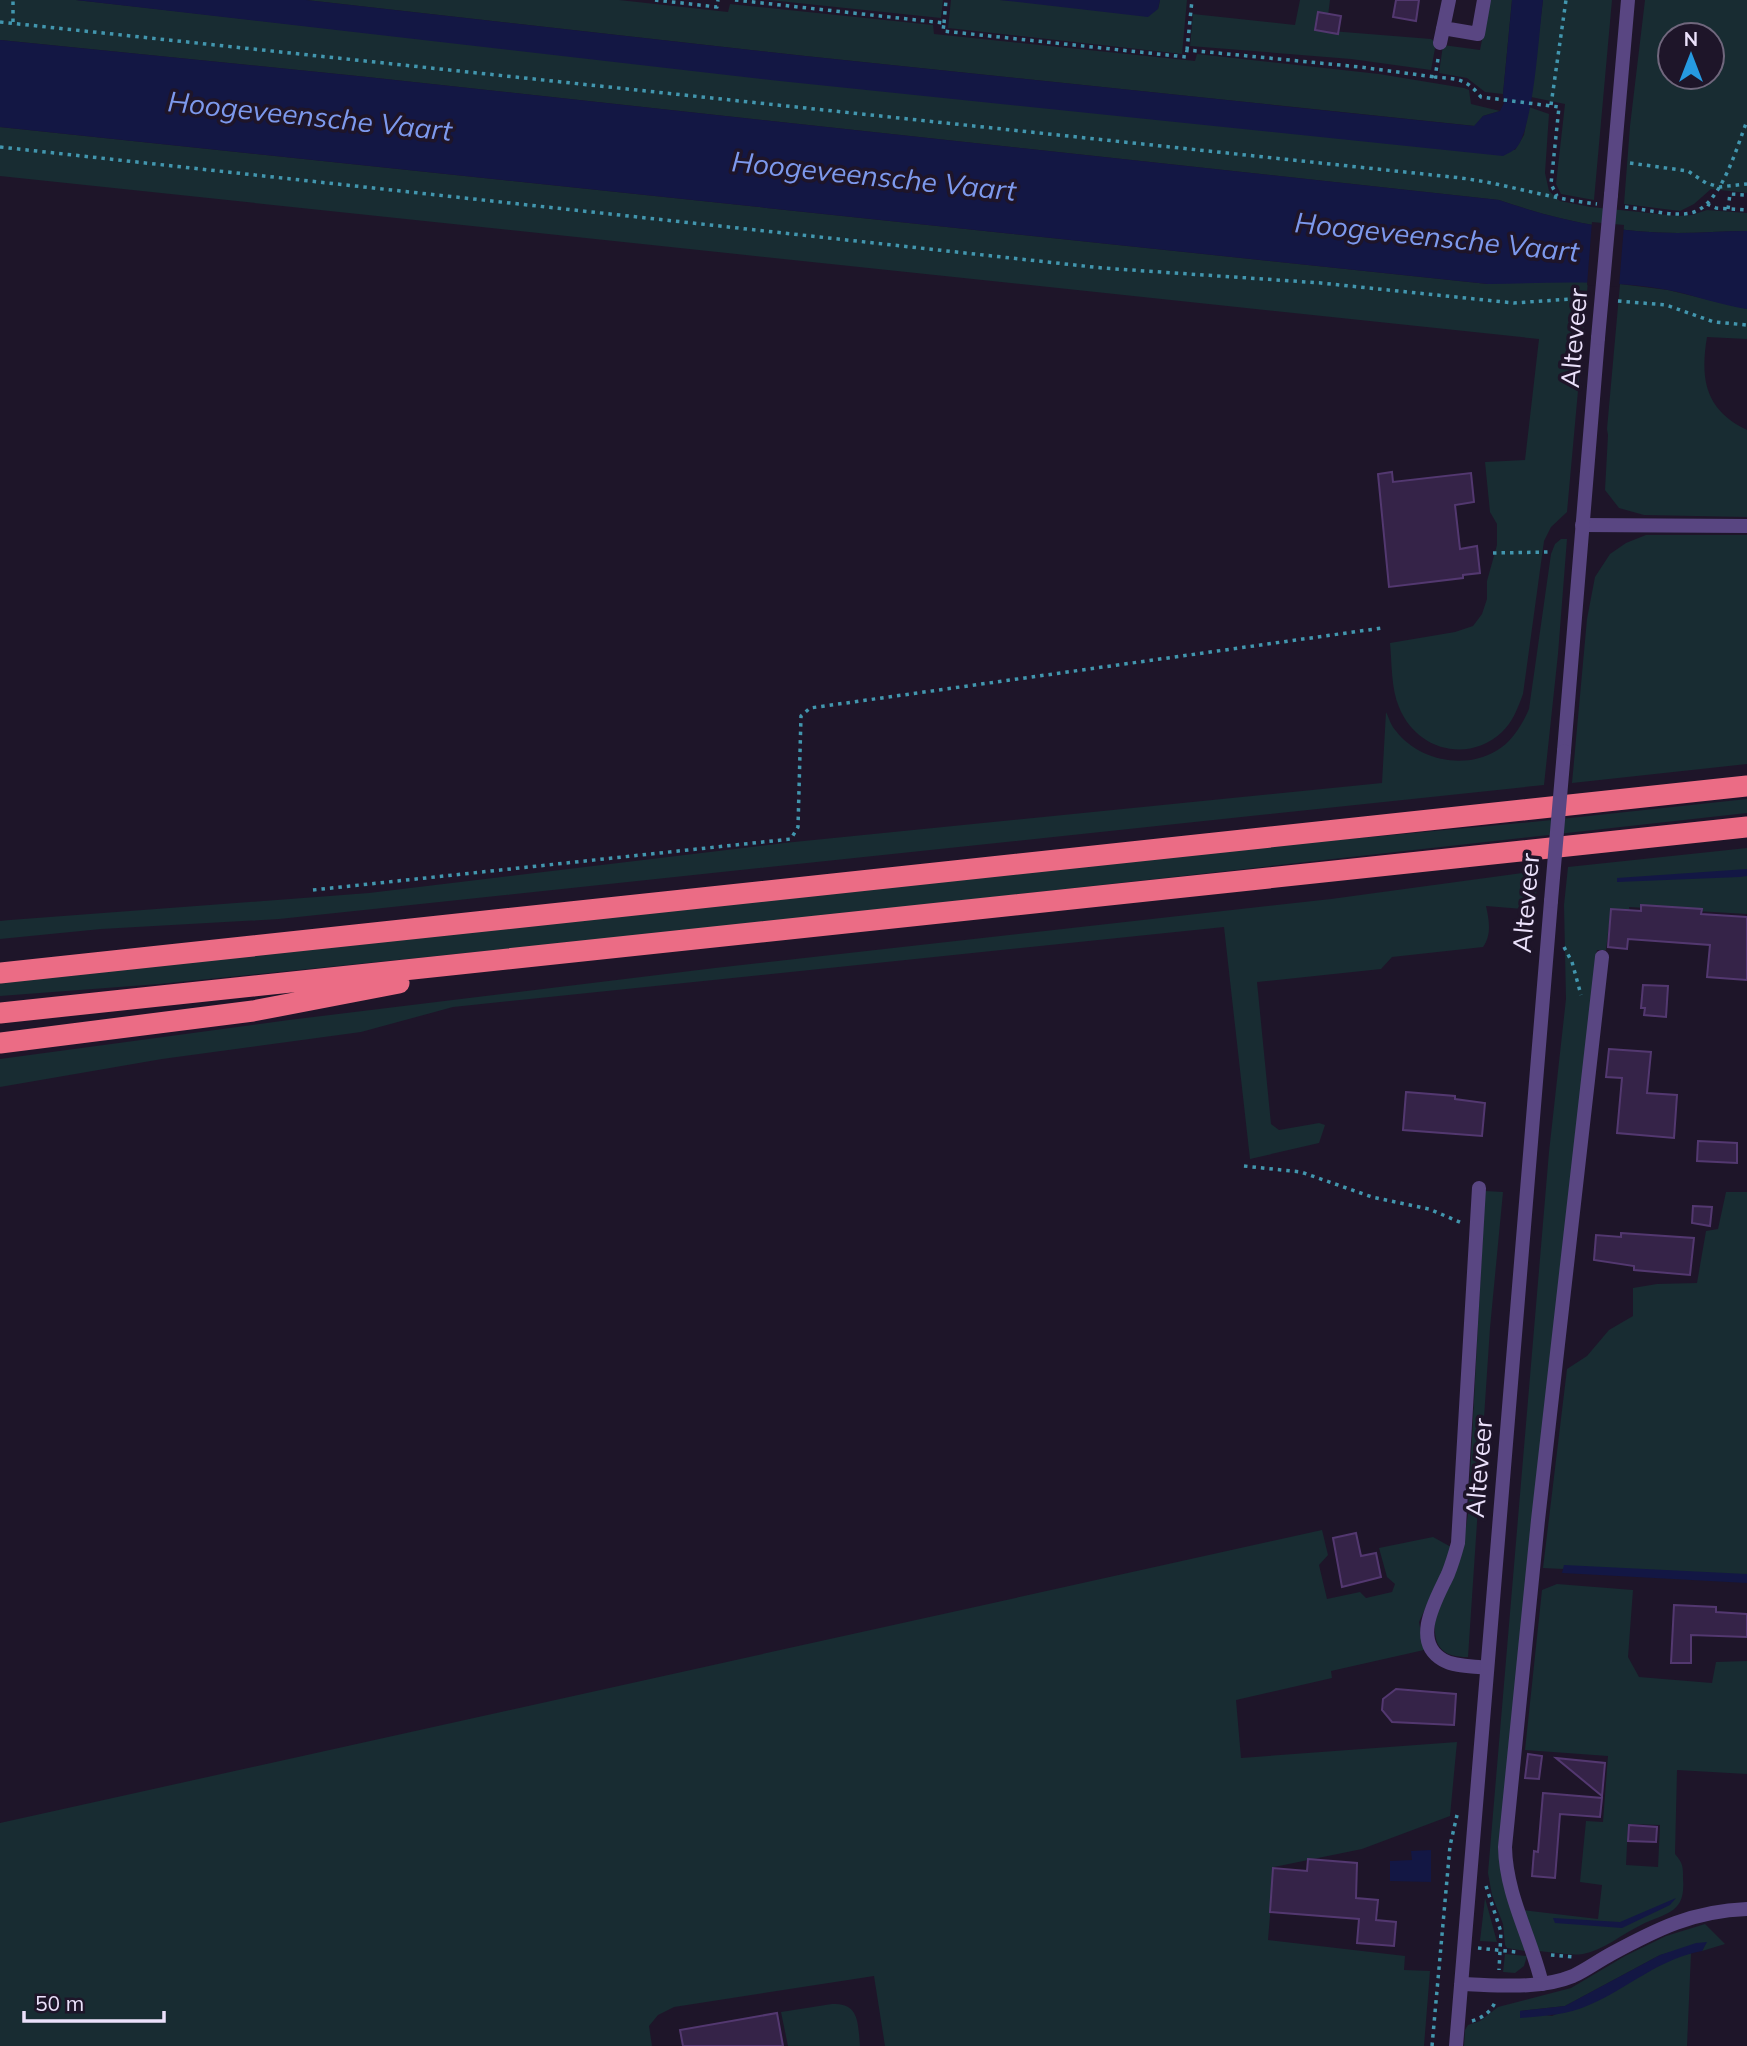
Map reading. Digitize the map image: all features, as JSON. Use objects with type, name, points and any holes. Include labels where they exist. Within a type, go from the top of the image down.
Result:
[{"type":"highway","points":[[0,973],[1747,786]]},
{"type":"highway","points":[[0,1013],[1747,827]]},
{"type":"highway","points":[[0,1043],[253,1011],[549,955]]},
{"type":"street","points":[[1450,0],[1442,35],[1478,34],[1484,0]]},
{"type":"street","name":"Alteveer","points":[[1456,2046],[1628,0]]},
{"type":"street","points":[[1582,525],[1747,526]]},
{"type":"street","points":[[1542,1984],[1535,1954],[1510,1889],[1505,1847],[1538,1520],[1602,957]]},
{"type":"street","name":"Alteveer","points":[[1479,1188],[1458,1542],[1451,1567],[1428,1616],[1427,1627],[1430,1644],[1443,1660],[1487,1668]]},
{"type":"street","points":[[1461,1984],[1542,1984],[1575,1975],[1655,1930],[1684,1918],[1721,1910],[1747,1909]]},
{"type":"path","points":[[13,0],[13,23]]},
{"type":"path","points":[[655,0],[717,7],[718,0]]},
{"type":"path","points":[[735,0],[944,23]]},
{"type":"path","points":[[946,0],[943,32],[1186,57],[1192,0]]},
{"type":"path","points":[[1551,105],[1566,0]]},
{"type":"path","points":[[0,22],[1461,178],[1557,196],[1575,202],[1612,202],[1683,214],[1707,204],[1719,187],[1747,121]]},
{"type":"path","points":[[1435,77],[1442,35]]},
{"type":"path","points":[[1187,50],[1464,80],[1473,86],[1481,97],[1559,107],[1551,184],[1557,196]]},
{"type":"path","points":[[0,147],[1102,268],[1321,283],[1514,303],[1589,299]]},
{"type":"path","points":[[1614,161],[1675,167],[1719,187],[1747,184]]},
{"type":"path","points":[[1707,204],[1728,209],[1747,210],[1745,195],[1730,194],[1728,209]]},
{"type":"path","points":[[1613,300],[1666,305],[1714,322],[1747,326]]},
{"type":"path","points":[[1493,553],[1548,552]]},
{"type":"path","points":[[313,890],[792,839],[797,828],[801,716],[810,708],[1382,628]]},
{"type":"path","points":[[1561,942],[1572,962],[1581,996]]},
{"type":"path","points":[[1244,1166],[1301,1172],[1372,1197],[1429,1209],[1476,1229]]},
{"type":"path","points":[[1432,2046],[1435,2020]]},
{"type":"shaded area","points":[[0,0],[76,0],[975,100],[1515,150],[1524,135],[1529,107],[1549,114],[1545,173],[1549,191],[1560,201],[1678,216],[1707,210],[1747,213],[1747,231],[1632,231],[1542,214],[1499,200],[367,77],[0,40]]},
{"type":"shaded area","points":[[306,0],[619,0],[728,12],[730,4],[933,25],[934,34],[1195,61],[1197,54],[1379,74],[1464,88],[1469,90],[1471,104],[1500,111],[1483,116],[1475,126],[805,56]]},
{"type":"shaded area","points":[[769,0],[943,0],[941,18]]},
{"type":"shaded area","points":[[951,0],[1000,0],[1158,9],[1160,0],[1187,0],[1182,54],[948,28]]},
{"type":"shaded area","points":[[1300,0],[1330,0],[1327,24],[1331,31],[1431,39],[1436,43],[1431,70],[1351,59],[1190,46],[1193,14],[1295,25]]},
{"type":"shaded area","points":[[1490,0],[1512,0],[1503,94],[1485,92],[1467,78],[1439,73],[1443,45],[1480,50]]},
{"type":"shaded area","points":[[1543,0],[1612,0],[1594,200],[1561,194],[1556,184],[1565,104],[1531,97]]},
{"type":"shaded area","points":[[1645,0],[1747,0],[1747,193],[1711,189],[1694,204],[1680,211],[1624,204]]},
{"type":"shaded area","points":[[0,127],[1488,284],[1541,270],[1588,281],[1567,512],[1551,527],[1544,541],[1523,694],[1509,724],[1489,742],[1474,748],[1444,748],[1417,734],[1399,707],[1393,684],[1390,643],[1455,632],[1473,626],[1482,614],[1487,599],[1487,581],[1497,545],[1497,524],[1490,512],[1485,462],[1525,460],[1539,339],[0,176]]},
{"type":"shaded area","points":[[1620,284],[1668,290],[1747,309],[1747,339],[1707,337],[1704,366],[1714,403],[1733,422],[1747,430],[1747,517],[1644,515],[1619,508],[1605,490],[1607,429]]},
{"type":"shaded area","points":[[1646,535],[1747,535],[1747,764],[1572,783],[1587,619],[1595,577],[1610,554],[1626,543]]},
{"type":"shaded area","points":[[1561,539],[1567,539],[1544,785],[279,919],[101,929],[0,939],[0,921],[369,893],[784,843],[1382,783],[1386,712],[1393,727],[1405,741],[1416,749],[1442,759],[1456,761],[1483,757],[1502,747],[1516,733],[1529,709],[1551,554],[1555,544]]},
{"type":"shaded area","points":[[1747,799],[1747,813],[714,928],[159,984],[0,996],[0,982],[1027,869]]},
{"type":"shaded area","points":[[1747,848],[1747,914],[1629,907],[1631,918],[1610,917],[1606,950],[1597,950],[1501,1825],[1525,1951],[1507,1948],[1488,1873],[1549,1152],[1566,999],[1564,905],[1568,867]]},
{"type":"shaded area","points":[[1538,871],[1535,910],[1486,906],[1489,932],[1483,947],[1392,957],[1381,969],[1257,982],[1271,1124],[1279,1130],[1319,1123],[1325,1125],[1319,1143],[1250,1159],[1224,927],[453,1007],[361,1032],[162,1059],[0,1087],[0,1059],[289,1020],[715,968],[1331,899]]},
{"type":"shaded area","points":[[1485,1191],[1503,1192],[1490,1328],[1468,1657],[1451,1655],[1440,1648],[1435,1635],[1435,1618],[1463,1545],[1468,1514]]},
{"type":"shaded area","points":[[1726,1192],[1747,1192],[1747,1578],[1543,1568],[1567,1369],[1587,1356],[1609,1330],[1633,1316],[1633,1288],[1657,1284],[1697,1283],[1706,1231],[1718,1229]]},
{"type":"shaded area","points":[[1322,1530],[1328,1555],[1319,1565],[1327,1599],[1360,1592],[1366,1598],[1392,1592],[1395,1584],[1387,1577],[1379,1548],[1433,1537],[1451,1547],[1419,1622],[1424,1650],[1331,1671],[1332,1678],[1236,1700],[1241,1758],[1457,1742],[1450,1816],[1362,1849],[1274,1867],[1268,1940],[1405,1956],[1404,1970],[1430,1971],[1424,2046],[885,2046],[874,1976],[674,2007],[658,2015],[649,2026],[652,2046],[0,2046],[0,1823]]},
{"type":"shaded area","points":[[1557,1584],[1633,1590],[1628,1657],[1639,1677],[1712,1683],[1716,1662],[1747,1661],[1747,1774],[1677,1770],[1675,1854],[1683,1871],[1683,1890],[1678,1905],[1667,1914],[1583,1954],[1539,1951],[1522,1910],[1598,1919],[1602,1885],[1580,1882],[1586,1821],[1603,1822],[1608,1756],[1525,1750],[1542,1590]],"holes":[[[1628,1824],[1660,1825],[1658,1867],[1626,1865]]]},
{"type":"shaded area","points":[[1485,1898],[1497,1942],[1480,1941]]},
{"type":"shaded area","points":[[1705,1924],[1725,1944],[1702,1951],[1706,1943],[1660,1955],[1565,2006],[1520,2011],[1552,2016],[1678,1956],[1691,1953],[1687,2046],[1464,2046],[1468,2025],[1480,2021],[1498,2007],[1571,1988],[1625,1956],[1666,1936]]},
{"type":"shaded area","points":[[1505,1954],[1527,1956],[1524,1966],[1515,1973],[1503,1972]]},
{"type":"shaded area","points":[[841,2004],[853,2011],[858,2023],[860,2046],[788,2046],[781,2012]]},
{"type":"water","points":[[76,0],[306,0],[805,56],[1474,126],[1483,116],[1500,111],[1504,103],[1512,0],[1543,0],[1528,119],[1517,147],[1503,156],[780,81]]},
{"type":"water","points":[[1000,0],[1160,0],[1158,9],[1148,17]]},
{"type":"water","name":"Hoogeveensche Vaart","points":[[0,40],[367,77],[1499,200],[1542,214],[1632,231],[1747,231],[1747,309],[1678,292],[1623,284],[1488,284],[0,127]]},
{"type":"water","points":[[1747,869],[1747,876],[1740,877],[1617,882],[1617,878]]},
{"type":"water","points":[[1564,1565],[1747,1574],[1747,1583],[1562,1573]]},
{"type":"water","points":[[1431,1850],[1431,1882],[1390,1881],[1390,1861],[1412,1860],[1411,1851]]},
{"type":"water","points":[[1676,1898],[1670,1905],[1622,1928],[1555,1923],[1553,1918],[1620,1922]]},
{"type":"water","points":[[1707,1942],[1702,1951],[1671,1960],[1589,2005],[1564,2013],[1520,2018],[1520,2011],[1565,2006],[1660,1955]]},
{"type":"pier","points":[[1592,222],[1624,225],[1619,287],[1587,285]]},
{"type":"building","points":[[1396,0],[1419,0],[1416,21],[1393,17]]},
{"type":"building","points":[[1318,12],[1341,16],[1338,34],[1315,30]]},
{"type":"building","points":[[1392,472],[1393,482],[1471,473],[1474,502],[1455,505],[1460,549],[1477,546],[1480,573],[1463,575],[1463,578],[1389,587],[1378,474]]},
{"type":"building","points":[[1641,905],[1702,909],[1701,914],[1747,917],[1747,980],[1707,977],[1710,945],[1628,939],[1627,949],[1608,947],[1611,909],[1641,911]]},
{"type":"building","points":[[1643,985],[1668,986],[1666,1017],[1644,1015],[1645,1008],[1641,1008]]},
{"type":"building","points":[[1609,1049],[1651,1052],[1647,1093],[1677,1095],[1674,1138],[1617,1133],[1622,1078],[1606,1077]]},
{"type":"building","points":[[1406,1092],[1455,1096],[1455,1099],[1485,1103],[1482,1136],[1403,1130]]},
{"type":"building","points":[[1698,1141],[1737,1143],[1737,1163],[1697,1161]]},
{"type":"building","points":[[1693,1206],[1712,1207],[1710,1226],[1692,1223]]},
{"type":"building","points":[[1621,1233],[1694,1238],[1690,1275],[1634,1270],[1634,1266],[1594,1260],[1596,1235],[1621,1237]]},
{"type":"building","points":[[1356,1533],[1361,1556],[1376,1553],[1381,1577],[1342,1587],[1333,1538]]},
{"type":"building","points":[[1674,1605],[1716,1607],[1716,1612],[1747,1614],[1747,1637],[1691,1635],[1691,1663],[1671,1663]]},
{"type":"building","points":[[1396,1689],[1456,1694],[1454,1725],[1392,1722],[1382,1710],[1383,1699]]},
{"type":"building","points":[[1528,1754],[1542,1756],[1539,1779],[1525,1778]]},
{"type":"building","points":[[1556,1758],[1605,1763],[1602,1796]]},
{"type":"building","points":[[1543,1793],[1602,1798],[1600,1817],[1560,1814],[1555,1878],[1532,1876],[1534,1851],[1538,1852]]},
{"type":"building","points":[[1629,1825],[1657,1827],[1656,1842],[1628,1841]]},
{"type":"building","points":[[1308,1859],[1357,1863],[1356,1898],[1378,1900],[1376,1920],[1396,1922],[1394,1946],[1357,1943],[1359,1919],[1270,1912],[1273,1868],[1307,1871]]},
{"type":"building","points":[[777,2013],[783,2046],[683,2046],[680,2030]]}]
